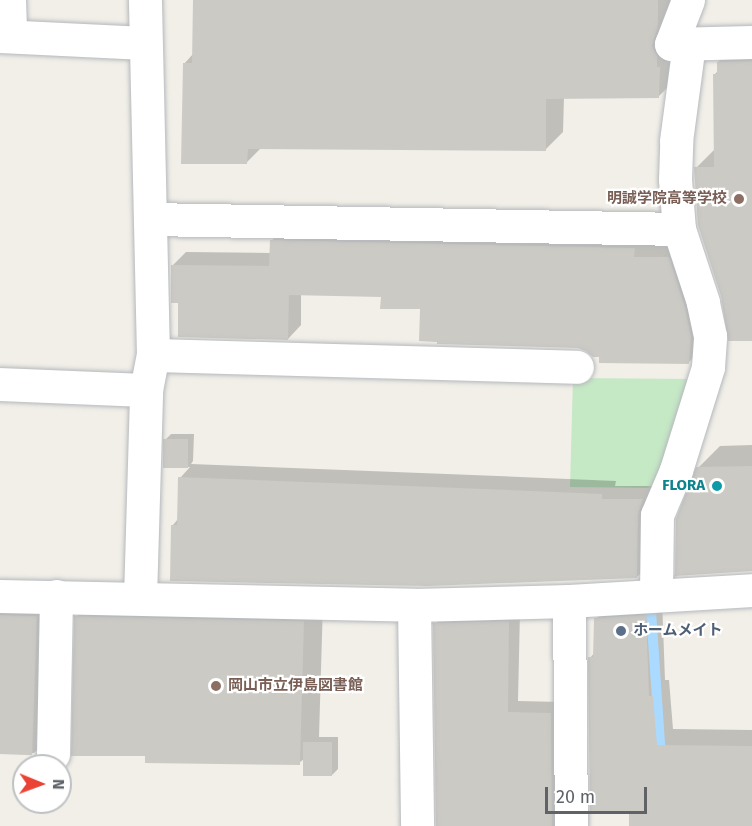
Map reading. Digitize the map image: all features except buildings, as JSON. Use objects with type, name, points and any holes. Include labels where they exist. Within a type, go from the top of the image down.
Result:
[{"type":"street","points":[[9,0],[5,36],[145,43]]},
{"type":"street","points":[[140,598],[146,390],[153,356],[145,0]]},
{"type":"street","points":[[688,0],[671,44],[752,42]]},
{"type":"street","points":[[656,595],[657,515],[676,470],[708,368],[710,336],[703,302],[679,229],[675,179],[676,141],[689,43]]},
{"type":"street","points":[[150,219],[679,229]]},
{"type":"street","points":[[153,356],[577,367]]},
{"type":"street","points":[[0,384],[146,390]]},
{"type":"street","points":[[0,596],[414,604],[569,601],[752,590]]},
{"type":"street","points":[[53,754],[56,596]]},
{"type":"street","points":[[569,601],[571,826]]},
{"type":"street","points":[[414,604],[417,826]]},
{"type":"green space","points":[[573,378],[694,379],[654,488],[570,487]]},
{"type":"waterway","points":[[651,611],[661,757]]},
{"type":"place","name":"明誠学院高等学校","points":[[739,199]]},
{"type":"place","name":"FLORA","points":[[717,486]]},
{"type":"place","name":"ホームメイト","points":[[621,631]]},
{"type":"place","name":"岡山市立伊島図書館","points":[[216,686]]}]
